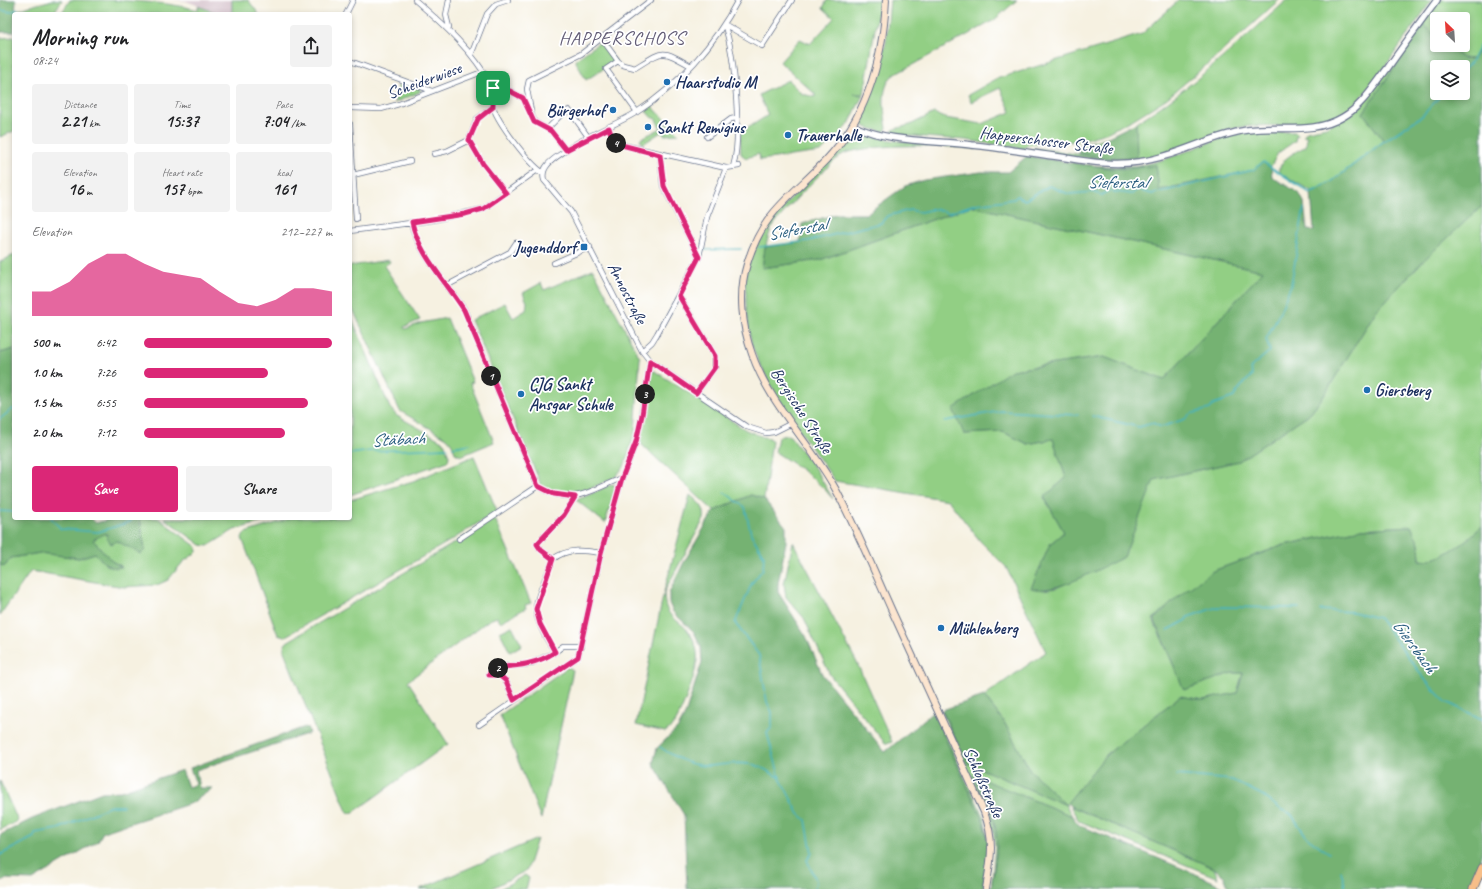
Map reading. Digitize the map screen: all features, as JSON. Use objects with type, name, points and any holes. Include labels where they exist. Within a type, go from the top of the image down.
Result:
[{"type":"main road","name":"Bergische Straße","points":[[886,0],[880,50],[869,91],[854,126],[826,161],[777,207],[756,241],[746,266],[742,296],[745,334],[761,377],[790,424],[836,489],[938,712]]},
{"type":"main road","name":"Schloßstraße","points":[[938,712],[984,812],[991,832],[992,848],[986,889]]},
{"type":"main road","points":[[1473,889],[1482,868]]},
{"type":"street","points":[[347,12],[353,0]]},
{"type":"street","points":[[415,0],[451,31],[471,55],[493,88],[493,107],[478,119],[469,140],[447,151],[434,154]]},
{"type":"street","points":[[449,0],[446,15],[451,31]]},
{"type":"street","points":[[471,55],[488,14],[496,4],[508,0]]},
{"type":"street","points":[[532,117],[527,89],[529,80],[581,54],[651,0]]},
{"type":"street","points":[[352,231],[465,214],[483,209],[536,171],[542,172],[546,166],[566,150],[609,128],[653,101],[691,66],[724,24],[738,0]]},
{"type":"street","points":[[724,24],[762,46],[792,0]]},
{"type":"street","name":"Happerschosser Straße","points":[[854,126],[875,134],[889,137],[973,145],[1098,163],[1121,164],[1170,155],[1226,133],[1250,129],[1291,129],[1317,126],[1343,117],[1365,98],[1436,0]]},
{"type":"street","points":[[724,24],[728,35],[735,87],[737,154],[733,167]]},
{"type":"street","points":[[602,39],[618,61],[623,65],[635,68],[655,55],[668,53],[691,66]]},
{"type":"street","points":[[618,61],[606,69],[637,112]]},
{"type":"street","points":[[352,62],[432,91]]},
{"type":"street","name":"Scheiderwiese","points":[[352,108],[381,109],[482,72]]},
{"type":"street","points":[[493,88],[510,91],[523,98],[534,122],[551,131],[566,150]]},
{"type":"street","name":"Annostraße","points":[[493,107],[510,134],[535,167],[542,172],[544,180],[571,212],[642,350],[650,361],[746,427],[758,432],[774,432],[790,424]]},
{"type":"street","points":[[547,129],[560,116],[569,110],[589,138]]},
{"type":"street","points":[[707,137],[731,119],[736,118]]},
{"type":"street","points":[[609,128],[614,143],[660,155],[726,168],[739,166]]},
{"type":"street","points":[[469,140],[483,164],[506,193]]},
{"type":"street","points":[[660,155],[664,186],[699,257]]},
{"type":"street","points":[[354,175],[410,161]]},
{"type":"street","points":[[352,165],[354,175],[356,219]]},
{"type":"street","points":[[642,350],[652,342],[679,296],[699,257],[707,217],[726,168]]},
{"type":"street","points":[[412,222],[414,235],[425,255],[448,285],[464,310],[538,486],[554,494],[575,497],[585,495],[622,478]]},
{"type":"street","points":[[448,285],[510,252],[516,242]]},
{"type":"street","name":"Annostraße","points":[[554,263],[590,247]]},
{"type":"street","points":[[679,296],[715,356],[715,367],[696,393]]},
{"type":"street","points":[[479,725],[578,657],[601,553],[622,478],[636,442],[642,415],[650,361]]},
{"type":"street","points":[[459,539],[538,486]]},
{"type":"street","points":[[553,559],[541,550],[537,544],[564,515],[575,497]]},
{"type":"street","points":[[555,652],[540,624],[536,609],[553,559],[562,552],[580,549],[601,553]]},
{"type":"street","points":[[514,700],[506,681],[499,675],[489,675],[492,668],[530,664],[548,657],[563,646],[581,646]]},
{"type":"shaded area","points":[[174,0],[232,0],[232,12],[215,12],[186,1]]},
{"type":"green space","points":[[0,0],[16,0],[15,12],[12,12],[12,32],[0,32]]},
{"type":"green space","points":[[53,0],[62,0],[54,12],[16,12],[30,6]]},
{"type":"green space","points":[[70,0],[152,2],[198,10],[198,6],[214,12],[62,12]]},
{"type":"green space","points":[[232,0],[248,0],[257,12],[232,12]]},
{"type":"green space","points":[[827,0],[880,0],[864,94],[854,94],[863,95],[849,124],[821,152],[760,160],[759,154],[746,158],[741,154],[740,133],[768,115],[759,95],[788,80],[802,94],[815,97],[815,94],[780,62],[800,39],[810,44],[834,18],[823,8]]},
{"type":"green space","points":[[890,0],[1017,0],[993,21],[892,76],[888,82],[884,94],[884,108],[887,128],[884,132],[865,127],[861,120],[874,85],[886,42]]},
{"type":"green space","points":[[1179,0],[1279,0],[1217,56],[1166,99],[1132,120],[1106,133],[1078,141],[1027,145],[1024,149],[965,140],[897,135],[892,132],[894,129],[910,125],[934,113],[945,118],[982,124],[1011,112],[1000,88],[971,102],[968,95],[996,79],[1142,34]]},
{"type":"green space","points":[[1287,0],[1432,0],[1371,86],[1352,106],[1332,118],[1307,125],[1254,126],[1230,129],[1166,153],[1140,159],[1094,159],[1032,150],[1035,148],[1090,156],[1136,157],[1136,123],[1196,80]]},
{"type":"green space","points":[[1440,0],[1482,0],[1482,45],[1473,59],[1462,58],[1455,52],[1470,52],[1470,12],[1431,12]]},
{"type":"green space","points":[[1430,13],[1430,31],[1423,25],[1363,113],[1384,141],[1331,182],[1313,192],[1280,173],[1281,164],[1284,160],[1306,146],[1307,136],[1303,136],[1307,131],[1326,127],[1359,108]]},
{"type":"green space","points":[[1424,25],[1430,31],[1430,52],[1455,52],[1462,58],[1473,59],[1482,45],[1482,206],[1423,261],[1376,311],[1323,397],[1309,414],[1239,461],[1154,480],[1124,557],[1078,579],[1052,588],[1031,588],[1050,544],[1064,532],[1044,497],[1066,478],[1053,439],[1028,444],[1003,432],[964,434],[953,409],[1012,370],[1104,357],[1164,380],[1263,271],[971,206],[820,260],[762,268],[765,247],[800,242],[802,224],[836,214],[866,214],[905,186],[924,180],[981,172],[1008,172],[1027,156],[1109,168],[1128,169],[1156,165],[1159,190],[1253,170],[1263,162],[1271,167],[1272,177],[1299,193],[1304,202],[1307,230],[1314,231],[1311,192],[1331,182],[1384,141],[1363,113]]},
{"type":"green space","points":[[12,37],[12,132],[0,137],[0,38]]},
{"type":"green space","points":[[600,42],[616,61],[586,80],[575,60]]},
{"type":"green space","points":[[400,81],[420,88],[420,92],[394,103]]},
{"type":"green space","points":[[652,106],[667,122],[660,127],[655,118],[651,117],[646,111]]},
{"type":"green space","points":[[1136,123],[1137,157],[1109,158],[1079,154],[1079,145],[1108,137]]},
{"type":"green space","points":[[669,124],[679,134],[664,135],[661,132],[643,144],[640,139]]},
{"type":"green space","points":[[1249,132],[1296,132],[1299,135],[1296,135],[1295,141],[1278,153],[1270,168],[1159,190],[1156,165],[1135,167],[1114,167],[1073,163],[1135,166],[1167,159],[1225,137]]},
{"type":"green space","points":[[861,133],[889,140],[976,149],[893,146],[845,153],[818,176],[775,223],[771,229],[768,239],[762,268],[820,260],[971,206],[1263,271],[1164,380],[1104,357],[1012,370],[964,434],[1003,432],[1028,444],[1053,439],[1066,478],[1044,497],[1064,532],[1050,544],[1042,590],[1056,588],[1124,557],[1153,480],[1239,461],[1309,414],[1323,397],[1376,311],[1422,261],[1482,206],[1482,526],[1462,544],[1445,554],[1428,560],[1420,560],[1419,544],[1411,526],[1361,529],[1284,545],[1213,571],[1153,619],[1184,689],[1232,673],[1243,673],[1237,693],[1203,700],[1180,696],[1106,755],[1066,805],[1072,816],[973,776],[990,811],[995,826],[997,840],[991,889],[995,847],[993,829],[941,711],[942,710],[967,763],[1064,804],[1030,770],[1004,722],[984,696],[1046,652],[1006,567],[981,542],[948,500],[835,481],[773,389],[756,356],[748,327],[745,276],[755,247],[769,224],[786,203],[840,149]]},
{"type":"green space","points":[[12,256],[12,350],[0,353],[0,262]]},
{"type":"green space","points":[[389,260],[390,262],[384,266],[420,320],[404,327],[405,329],[421,323],[447,318],[473,382],[470,383],[494,442],[461,456],[455,453],[452,444],[447,438],[400,411],[352,307],[352,266]]},
{"type":"green space","points":[[593,269],[640,358],[635,432],[624,467],[614,478],[575,495],[556,492],[542,487],[471,320],[505,303],[513,318],[526,310],[527,302],[523,293],[541,283],[544,290]]},
{"type":"green space","points":[[352,319],[390,408],[397,416],[444,442],[449,456],[448,461],[352,494]]},
{"type":"green space","points":[[12,350],[12,520],[93,520],[96,523],[107,520],[140,520],[145,550],[141,554],[117,541],[111,544],[107,538],[107,534],[103,534],[93,540],[113,562],[122,567],[110,567],[95,553],[79,558],[40,553],[11,558],[5,566],[0,565],[0,353]]},
{"type":"green space","points":[[653,370],[746,430],[763,437],[770,438],[772,441],[764,499],[751,495],[714,511],[642,445],[639,438]]},
{"type":"green space","points":[[787,435],[790,436],[814,467],[833,499],[813,479],[775,452],[778,437]]},
{"type":"green space","points":[[474,456],[497,511],[455,538],[284,637],[278,635],[242,538],[245,533],[286,520],[352,520],[352,499],[413,481]]},
{"type":"green space","points":[[612,484],[615,485],[616,488],[605,523],[575,499],[582,498]]},
{"type":"green space","points":[[690,495],[703,508],[704,519],[664,592]]},
{"type":"green space","points":[[751,495],[764,499],[786,527],[786,542],[778,584],[778,592],[806,636],[822,674],[885,752],[933,712],[984,823],[988,846],[982,889],[687,889],[684,815],[653,763],[657,748],[678,728],[685,715],[702,662],[701,647],[694,632],[673,612],[669,603],[669,593],[684,562],[714,511]]},
{"type":"green space","points":[[495,519],[531,603],[525,605],[526,608],[500,622],[497,617],[489,620],[408,681],[448,744],[354,812],[349,813],[346,809],[284,651],[284,646],[287,642]]},
{"type":"green space","points":[[140,520],[161,520],[197,547],[197,552],[183,562],[168,580],[157,585],[124,587],[31,571],[0,615],[0,565],[5,566],[11,558],[40,553],[79,558],[95,553],[106,565],[121,566],[113,562],[93,540],[103,533],[108,534],[117,541],[145,550]]},
{"type":"green space","points":[[167,520],[269,520],[234,530],[208,546],[201,545]]},
{"type":"green space","points":[[1411,526],[1419,544],[1420,560],[1427,560],[1436,558],[1453,549],[1482,526],[1482,856],[1468,889],[1229,889],[1224,876],[1214,868],[1070,806],[1067,803],[1106,755],[1180,696],[1203,700],[1237,693],[1243,673],[1232,673],[1184,690],[1154,619],[1180,595],[1213,571],[1284,545],[1361,529]]},
{"type":"green space","points":[[793,542],[856,661],[892,742],[890,743],[885,743],[830,675],[804,618],[786,597],[784,584]]},
{"type":"green space","points":[[664,592],[667,609],[692,637],[695,643],[697,657],[692,683],[681,712],[673,725],[665,732],[636,725]]},
{"type":"green space","points":[[512,626],[522,645],[510,652],[500,632]]},
{"type":"green space","points":[[568,667],[573,670],[541,819],[500,715]]},
{"type":"green space","points":[[984,696],[1004,722],[1030,770],[1066,805],[967,763],[942,710]]},
{"type":"green space","points":[[933,712],[936,714],[985,820],[989,846],[984,889],[982,889],[988,846],[984,823]]},
{"type":"green space","points":[[305,727],[310,733],[196,770],[199,788],[213,788],[192,803],[103,832],[98,841],[33,880],[5,879],[0,882],[0,835],[32,819],[102,792],[121,791],[182,770],[188,787],[196,784],[190,768]]},
{"type":"green space","points":[[972,775],[1072,816],[1079,825],[1205,878],[1222,886],[1223,889],[991,889],[997,847],[995,826],[987,803]]},
{"type":"green space","points":[[0,781],[18,821],[0,830]]},
{"type":"green space","points":[[1070,806],[1214,868],[1218,878],[1079,821]]},
{"type":"green space","points":[[537,839],[527,870],[490,889],[420,889]]},
{"type":"green space","points":[[525,875],[529,878],[526,889],[500,889]]},
{"type":"waterway","points":[[0,10],[11,12],[18,9]]},
{"type":"waterway","name":"Sieferstal","points":[[1470,63],[1482,41]]},
{"type":"waterway","name":"Sieferstal","points":[[759,247],[808,241],[881,223],[887,216],[910,210],[920,212],[934,209],[949,213],[975,204],[1014,199],[1017,196],[1025,200],[1049,186],[1069,194],[1093,192],[1101,195],[1108,191],[1132,194],[1137,190],[1152,194],[1253,170],[1263,162],[1310,193],[1331,182],[1384,141],[1422,116],[1437,100]]},
{"type":"waterway","points":[[1092,416],[1139,427],[1153,423],[1161,427],[1185,419],[1190,414],[1210,409],[1214,404],[1234,397],[1238,390],[1252,375],[1251,367],[1270,351],[1266,339],[1279,314],[1291,285],[1304,208]]},
{"type":"waterway","name":"Sieferstal","points":[[701,250],[741,249]]},
{"type":"waterway","name":"Stäbach","points":[[0,419],[12,409]]},
{"type":"waterway","points":[[945,421],[1001,411],[1078,415]]},
{"type":"waterway","name":"Stäbach","points":[[453,447],[470,444]]},
{"type":"waterway","name":"Stäbach","points":[[352,454],[371,451],[447,448]]},
{"type":"waterway","points":[[724,492],[745,507],[751,534],[764,556],[763,569],[752,583],[735,623],[759,655],[767,702],[772,712],[772,727],[767,733],[780,778],[799,814],[806,820],[812,853],[807,860],[816,880],[815,889]]},
{"type":"waterway","points":[[0,511],[12,512]]},
{"type":"waterway","points":[[53,520],[61,529],[98,532],[130,522],[132,520]]},
{"type":"waterway","name":"Giersbach","points":[[1168,630],[1187,620],[1188,617],[1217,607],[1300,608]]},
{"type":"waterway","name":"Giersbach","points":[[1320,610],[1353,612],[1379,618],[1430,686],[1446,702],[1482,719]]},
{"type":"waterway","points":[[660,747],[689,763],[702,766],[737,763],[749,764],[761,767],[780,778]]},
{"type":"waterway","points":[[1177,775],[1232,780],[1262,795],[1279,808],[1291,814],[1307,837],[1329,853]]},
{"type":"waterway","points":[[0,855],[34,837],[35,833],[58,829],[111,806],[123,806]]},
{"type":"waterway","points":[[1341,871],[1346,889]]},
{"type":"place","name":"Haarstudio M","points":[[667,82]]},
{"type":"place","name":"Bürgerhof","points":[[613,110]]},
{"type":"place","name":"Sankt Remigius","points":[[648,127]]},
{"type":"place","name":"Trauerhalle","points":[[788,135]]},
{"type":"place","name":"Jugenddorf","points":[[584,247]]},
{"type":"place","name":"Giersberg","points":[[1367,390]]},
{"type":"place","name":"CJG Sankt Ansgar Schule","points":[[521,394]]},
{"type":"place","name":"Mühlenberg","points":[[941,628]]},
{"type":"district","name":"HAPPERSCHOSS","points":[[622,37]]},
{"type":"route","points":[[493,88],[510,91],[523,98],[534,122],[551,131],[566,150],[609,128],[614,143],[643,149],[660,155],[664,186],[699,257],[679,296],[715,356],[715,367],[696,393],[650,361],[642,415],[636,442],[622,478],[612,512],[601,553],[578,657],[514,700],[506,681],[499,675],[489,675],[492,668],[530,664],[548,657],[555,652],[540,624],[536,609],[553,559],[550,555],[541,550],[537,544],[539,540],[564,515],[575,497],[554,494],[538,486],[464,310],[448,285],[425,255],[414,235],[412,222],[433,220],[483,209],[506,193],[483,164],[469,140],[473,127],[478,119],[493,107],[493,88]]}]
